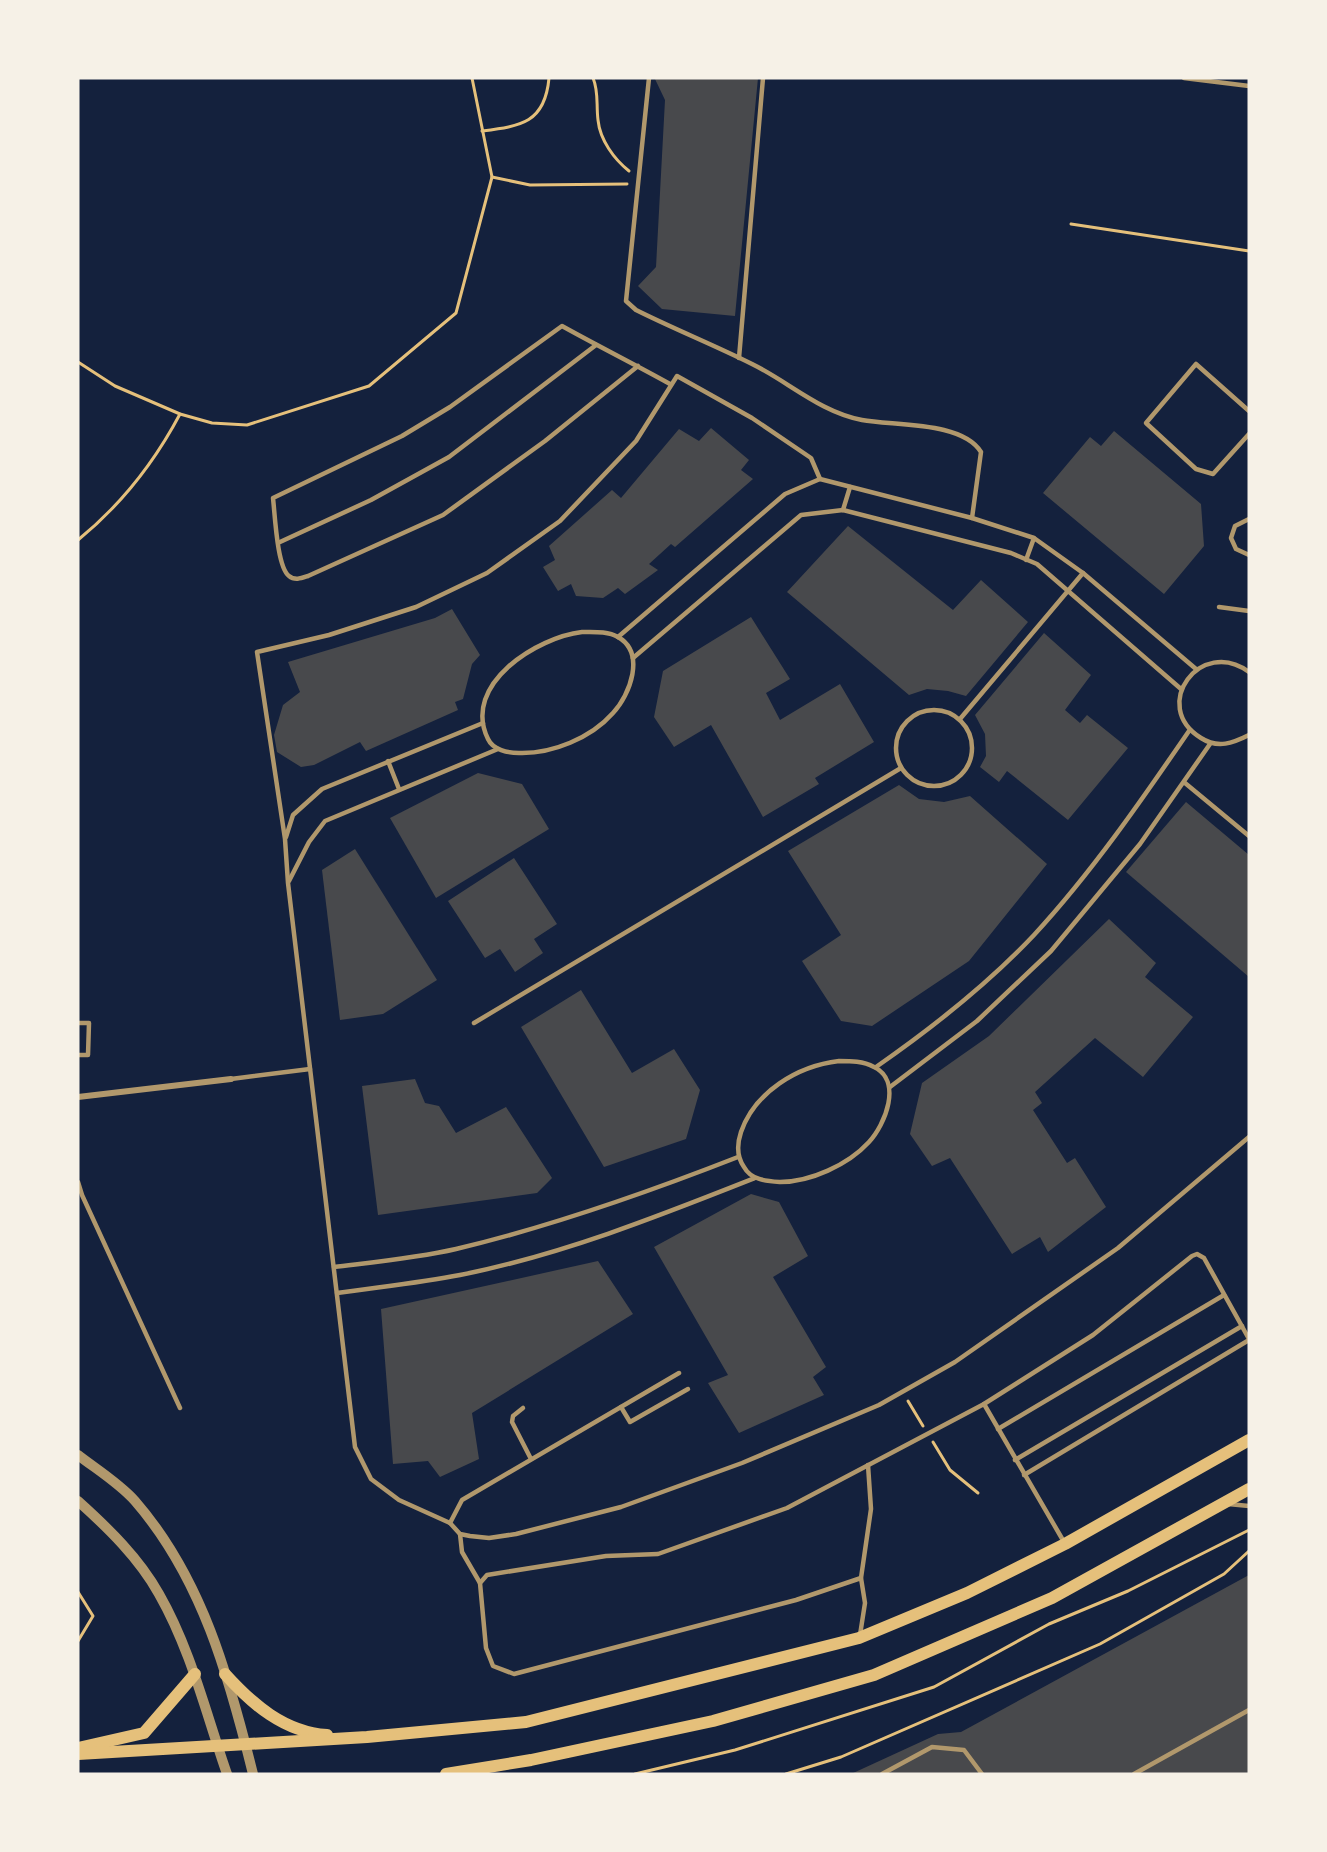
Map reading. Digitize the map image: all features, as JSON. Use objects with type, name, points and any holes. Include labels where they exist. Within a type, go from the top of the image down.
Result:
[{"type":"main road","points":[[78,1754],[218,1748],[526,1722],[860,1638],[967,1593],[1065,1544],[1249,1440]]},
{"type":"main road","points":[[446,1774],[531,1760],[713,1721],[874,1675],[1052,1598],[1249,1489]]},
{"type":"main road","points":[[78,1748],[144,1733],[195,1674]]},
{"type":"main road","points":[[225,1674],[248,1700],[268,1714],[299,1729],[316,1734],[367,1737]]},
{"type":"street","points":[[78,1097],[231,1079]]},
{"type":"street","points":[[78,1455],[134,1500],[179,1561],[208,1622],[253,1774]]},
{"type":"street","points":[[78,1501],[111,1530],[158,1593],[195,1674],[227,1774]]},
{"type":"lane","points":[[650,78],[626,301],[636,310],[739,358],[809,399],[861,420],[908,423],[968,438],[976,443],[981,452],[972,519]]},
{"type":"lane","points":[[739,358],[763,78]]},
{"type":"lane","points":[[1184,78],[1249,86]]},
{"type":"lane","points":[[638,366],[469,498],[417,528],[296,579],[282,567],[273,498],[412,430],[450,407],[562,326],[638,366],[670,384]]},
{"type":"lane","points":[[280,542],[371,500],[448,457],[596,345]]},
{"type":"lane","points":[[1249,411],[1196,364],[1146,423],[1196,469],[1213,474],[1249,434]]},
{"type":"lane","points":[[820,479],[811,458],[752,418],[678,376],[670,384],[636,441],[560,521],[487,573],[416,607],[329,635],[257,652],[285,839],[288,884],[355,1447],[371,1479],[399,1500],[450,1523],[460,1534],[462,1552],[480,1583],[486,1648],[493,1666],[514,1674],[796,1600],[861,1578]]},
{"type":"lane","points":[[618,637],[785,494],[820,479],[972,519],[1034,538],[1083,573],[1196,669]]},
{"type":"lane","points":[[843,510],[850,487]]},
{"type":"lane","points":[[633,658],[801,515],[843,510],[1037,564],[1181,689]]},
{"type":"lane","points":[[1249,519],[1235,526],[1232,538],[1236,549],[1249,555]]},
{"type":"lane","points":[[1026,560],[1034,538]]},
{"type":"lane","points":[[960,719],[1083,573]]},
{"type":"lane","points":[[1219,607],[1249,611]]},
{"type":"lane","points":[[601,633],[618,637],[628,646],[633,658],[632,678],[625,696],[614,713],[602,723],[552,751],[515,753],[498,749],[489,741],[483,723],[483,709],[500,673],[512,662],[565,634],[601,633]]},
{"type":"lane","points":[[1249,672],[1238,663],[1216,661],[1196,669],[1181,689],[1179,704],[1182,718],[1189,731],[1210,744],[1231,744],[1249,735]]},
{"type":"lane","points":[[926,710],[944,710],[960,719],[970,736],[972,755],[964,771],[946,784],[928,786],[908,776],[901,768],[895,749],[897,737],[906,720],[926,710]]},
{"type":"lane","points":[[285,839],[293,815],[322,789],[483,723]]},
{"type":"lane","points":[[876,1067],[959,1005],[1033,935],[1119,832],[1189,731]]},
{"type":"lane","points":[[890,1087],[977,1021],[1051,951],[1140,844],[1185,783],[1210,744]]},
{"type":"lane","points":[[288,884],[309,842],[326,821],[498,749]]},
{"type":"lane","points":[[388,761],[399,789]]},
{"type":"lane","points":[[474,1023],[901,768]]},
{"type":"lane","points":[[1185,783],[1249,836]]},
{"type":"lane","points":[[78,1023],[89,1023],[88,1055],[78,1055]]},
{"type":"lane","points":[[857,1061],[876,1067],[884,1075],[890,1087],[888,1107],[881,1125],[870,1142],[858,1152],[808,1179],[771,1182],[755,1178],[745,1169],[738,1157],[739,1137],[746,1119],[757,1102],[768,1091],[821,1063],[857,1061]]},
{"type":"lane","points":[[231,1079],[310,1070]]},
{"type":"lane","points":[[460,1534],[489,1538],[621,1507],[742,1463],[879,1405],[955,1362],[1118,1248],[1249,1137]]},
{"type":"lane","points":[[334,1268],[454,1250],[556,1224],[738,1157]]},
{"type":"lane","points":[[338,1293],[460,1275],[562,1248],[666,1213],[755,1178]]},
{"type":"lane","points":[[78,1182],[180,1408]]},
{"type":"lane","points":[[480,1583],[487,1575],[606,1556],[658,1554],[787,1508],[984,1404],[1093,1335],[1192,1256],[1197,1254],[1204,1258],[1249,1340],[1024,1475]]},
{"type":"lane","points":[[998,1429],[1224,1296]]},
{"type":"lane","points":[[1016,1460],[1242,1326]]},
{"type":"lane","points":[[450,1523],[462,1500],[679,1373]]},
{"type":"lane","points":[[621,1407],[630,1422],[688,1389]]},
{"type":"lane","points":[[984,1404],[1065,1544]]},
{"type":"lane","points":[[523,1408],[513,1416],[512,1422],[531,1459]]},
{"type":"lane","points":[[860,1638],[865,1604],[861,1578],[871,1509],[868,1465]]},
{"type":"lane","points":[[1223,1504],[1249,1506]]},
{"type":"lane","points":[[1134,1774],[1249,1710]]},
{"type":"lane","points":[[882,1774],[932,1747],[964,1750],[982,1774]]},
{"type":"path","points":[[78,362],[115,386],[180,414],[212,423],[247,424],[369,386],[386,375],[456,313],[492,177],[472,78]]},
{"type":"path","points":[[483,131],[520,126],[539,112],[549,78]]},
{"type":"path","points":[[593,78],[597,87],[598,123],[613,159],[640,182]]},
{"type":"path","points":[[492,177],[530,185],[640,182]]},
{"type":"path","points":[[1071,224],[1249,251]]},
{"type":"path","points":[[78,540],[102,520],[153,462],[180,414]]},
{"type":"path","points":[[902,1392],[950,1470],[978,1492]]},
{"type":"path","points":[[635,1774],[735,1750],[934,1687],[1050,1624],[1128,1592],[1249,1530]]},
{"type":"path","points":[[786,1774],[841,1757],[1100,1644],[1224,1575],[1249,1551]]},
{"type":"path","points":[[78,1592],[93,1616],[78,1641]]},
{"type":"building","points":[[758,78],[735,316],[662,309],[638,286],[656,267],[665,100],[655,79]]},
{"type":"building","points":[[711,428],[749,460],[741,470],[753,479],[675,547],[671,544],[649,564],[658,570],[625,594],[618,588],[603,598],[576,596],[571,584],[558,591],[543,567],[555,560],[549,546],[612,490],[621,498],[679,429],[699,441]]},
{"type":"building","points":[[1114,431],[1201,504],[1204,546],[1164,594],[1043,493],[1090,437],[1101,446]]},
{"type":"building","points":[[848,526],[953,610],[981,580],[1028,622],[966,696],[927,689],[909,695],[787,592]]},
{"type":"building","points":[[452,609],[480,655],[472,664],[463,699],[455,702],[458,710],[366,751],[360,742],[314,765],[301,767],[277,752],[274,735],[283,705],[300,692],[288,662],[435,618]]},
{"type":"building","points":[[751,617],[790,679],[766,693],[780,720],[840,684],[874,742],[815,778],[819,784],[763,817],[711,725],[674,747],[654,717],[663,671]]},
{"type":"building","points":[[1044,633],[1091,675],[1065,710],[1080,723],[1087,715],[1128,748],[1068,820],[1007,771],[999,782],[980,767],[986,756],[985,734],[975,715]]},
{"type":"building","points":[[478,773],[522,784],[549,829],[436,898],[390,818]]},
{"type":"building","points":[[899,785],[919,799],[944,802],[970,796],[1047,864],[969,961],[872,1026],[841,1021],[802,961],[841,935],[788,851]]},
{"type":"building","points":[[1186,802],[1249,855],[1249,977],[1126,872]]},
{"type":"building","points":[[355,849],[437,980],[383,1014],[340,1020],[322,870]]},
{"type":"building","points":[[514,858],[557,924],[534,939],[543,953],[515,972],[500,949],[485,958],[448,901]]},
{"type":"building","points":[[1109,919],[1156,963],[1145,977],[1193,1017],[1143,1077],[1095,1038],[1035,1092],[1042,1103],[1033,1110],[1067,1163],[1075,1158],[1106,1207],[1048,1252],[1040,1237],[1012,1254],[950,1158],[932,1166],[910,1134],[922,1083],[989,1036]]},
{"type":"building","points":[[581,990],[632,1073],[674,1049],[700,1090],[686,1139],[604,1167],[521,1027]]},
{"type":"building","points":[[415,1079],[425,1103],[439,1106],[456,1133],[506,1107],[552,1178],[537,1193],[378,1215],[362,1086]]},
{"type":"building","points":[[751,1194],[779,1202],[808,1256],[773,1277],[826,1367],[813,1377],[824,1395],[739,1433],[708,1383],[728,1375],[654,1247]]},
{"type":"building","points":[[598,1261],[633,1314],[472,1413],[479,1459],[440,1477],[428,1461],[393,1464],[381,1309]]},
{"type":"building","points":[[1249,1575],[1249,1774],[851,1774],[938,1734],[961,1732]]}]
